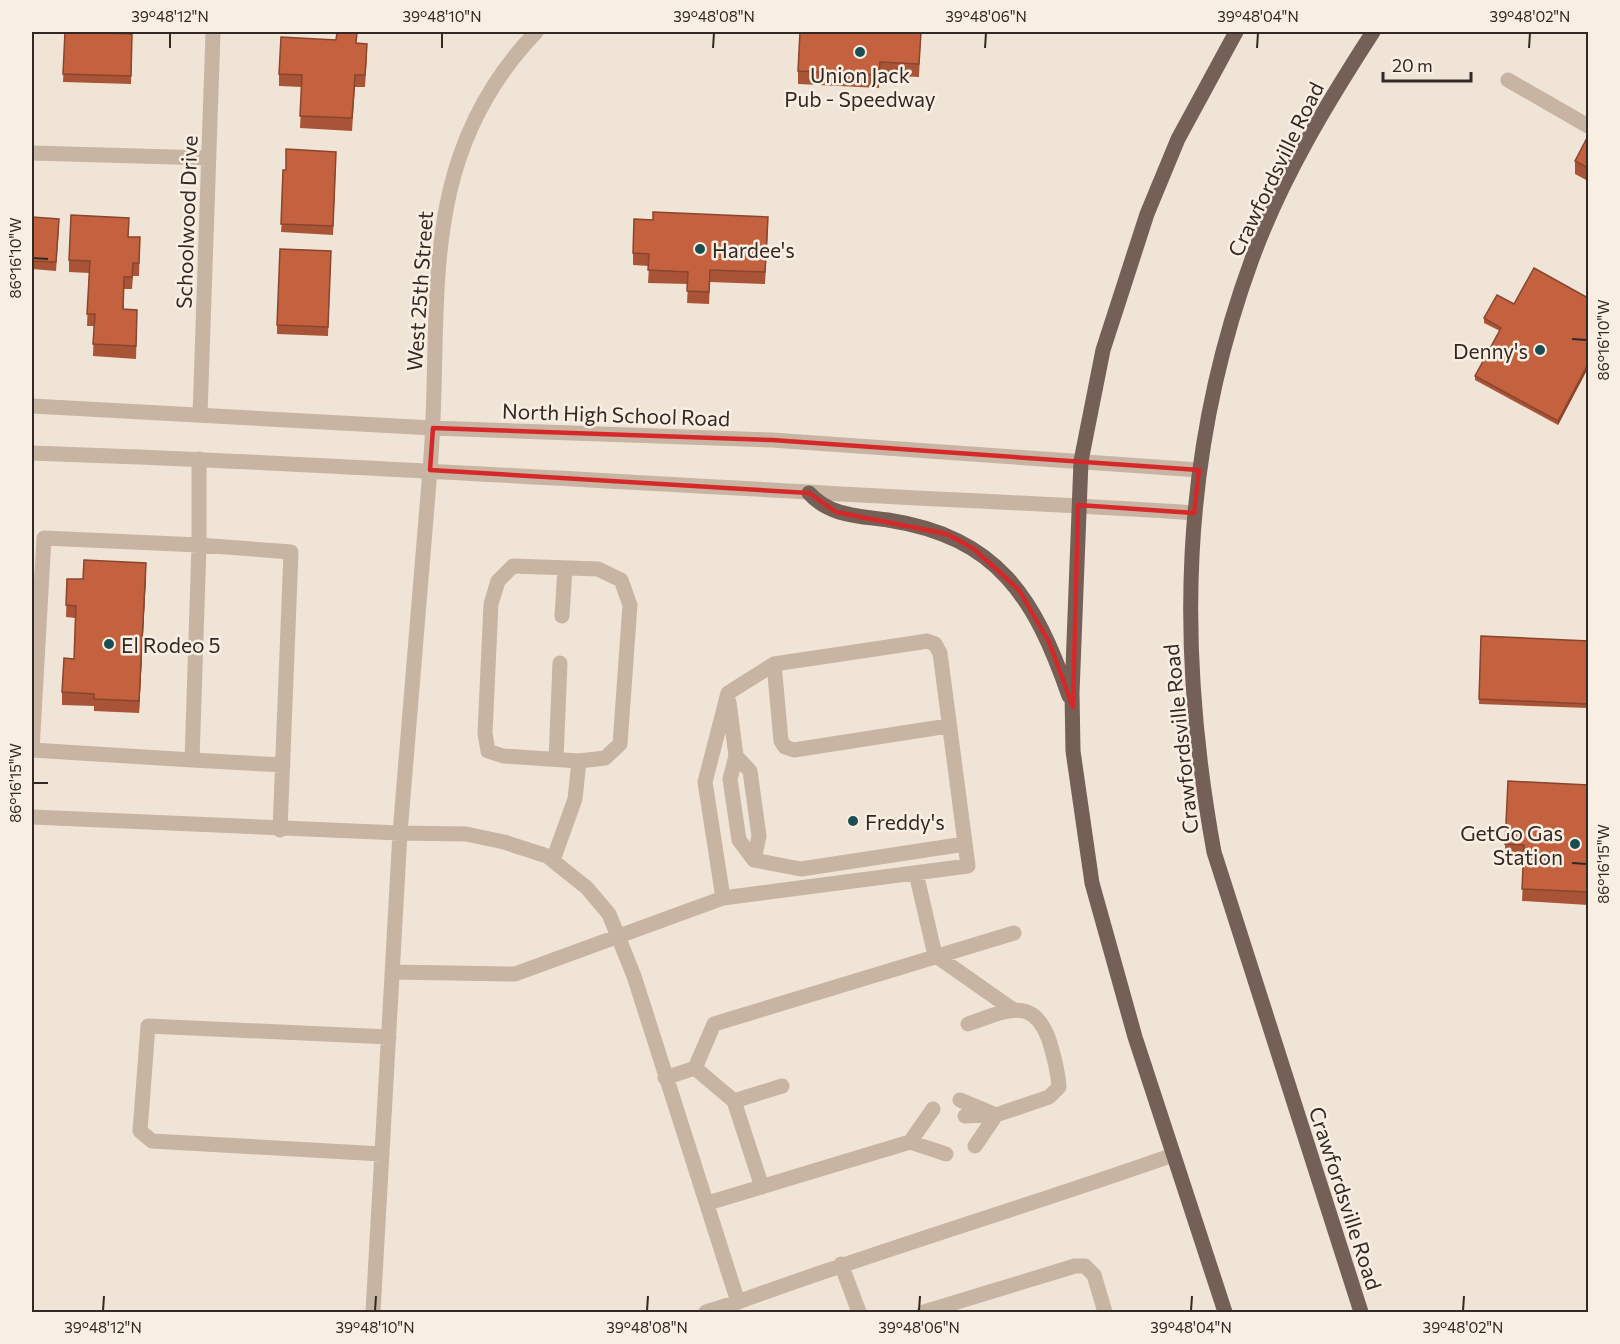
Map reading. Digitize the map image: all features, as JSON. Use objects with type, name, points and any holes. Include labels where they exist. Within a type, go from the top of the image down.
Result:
[{"type":"main road","points":[[1225,1312],[1120,986],[1092,883],[1073,751],[1072,707],[1081,461],[1104,350],[1147,214],[1178,139],[1236,32]]},
{"type":"main road","name":"Crawfordsville Road","points":[[1361,1312],[1214,852],[1202,784],[1189,639],[1194,513],[1199,470],[1222,352],[1252,257],[1318,122],[1373,32]]},
{"type":"main road","points":[[809,493],[818,503],[836,512],[921,526],[946,534],[974,549],[999,568],[1019,590],[1035,615],[1048,642],[1072,707]]},
{"type":"street","name":"Schoolwood Drive","points":[[200,415],[213,32]]},
{"type":"street","name":"West 25th Street","points":[[373,1312],[400,833],[433,428],[433,340],[437,277],[448,194],[458,163],[499,75],[536,32]]},
{"type":"street","points":[[1508,80],[1588,126]]},
{"type":"street","points":[[32,153],[209,158]]},
{"type":"street","name":"North High School Road","points":[[32,406],[433,428],[772,440],[1199,470]]},
{"type":"street","points":[[32,453],[430,470],[1194,513]]},
{"type":"street","points":[[192,760],[199,545],[199,459]]},
{"type":"street","points":[[280,830],[284,765],[291,552],[44,538],[32,750],[284,765]]},
{"type":"street","points":[[513,567],[565,568],[598,569],[621,580],[630,605],[620,744],[605,758],[579,761],[503,756],[488,750],[485,733],[491,604],[498,581],[513,567]]},
{"type":"street","points":[[562,616],[565,568]]},
{"type":"street","points":[[392,972],[515,974],[723,898],[968,866],[940,653],[935,644],[915,643],[774,664],[728,693],[705,782],[723,898]]},
{"type":"street","points":[[556,759],[560,663]]},
{"type":"street","points":[[774,664],[781,741],[785,747],[794,750],[948,726]]},
{"type":"street","points":[[728,693],[736,756],[730,779],[739,840],[754,860],[801,869],[965,844]]},
{"type":"street","points":[[553,860],[575,799],[579,761]]},
{"type":"street","points":[[32,817],[280,830],[466,834],[504,842],[553,860],[594,897],[609,914],[634,976],[738,1302]]},
{"type":"street","points":[[916,873],[935,955],[1012,1009],[1031,1012],[1043,1024],[1058,1070],[1059,1087],[1049,1097],[996,1115],[965,1116]]},
{"type":"street","points":[[666,1078],[695,1068],[714,1024],[935,955],[1014,933]]},
{"type":"street","points":[[968,1024],[1012,1009]]},
{"type":"street","points":[[382,1154],[152,1141],[141,1131],[148,1026],[389,1038]]},
{"type":"street","points":[[695,1068],[734,1101],[762,1187]]},
{"type":"street","points":[[734,1101],[782,1086]]},
{"type":"street","points":[[960,1100],[996,1115]]},
{"type":"street","points":[[910,1142],[933,1109]]},
{"type":"street","points":[[972,1139],[996,1115]]},
{"type":"street","points":[[708,1203],[910,1142],[938,1125]]},
{"type":"street","points":[[910,1142],[945,1148]]},
{"type":"street","points":[[706,1312],[841,1264],[1072,1191],[1173,1155]]},
{"type":"street","points":[[841,1264],[859,1312]]},
{"type":"street","points":[[924,1312],[1075,1266],[1085,1266],[1094,1275],[1105,1312]]},
{"type":"highlighted area","points":[[433,428],[772,440],[1199,470],[1194,513],[1078,505],[1073,707],[1049,642],[1019,590],[974,549],[947,534],[836,512],[809,493],[430,470]]},
{"type":"building","points":[[65,32],[132,34],[131,76],[63,74]]},
{"type":"building","points":[[337,32],[357,32],[356,43],[367,44],[365,75],[355,75],[352,118],[300,116],[302,75],[279,74],[281,37],[336,40]]},
{"type":"building","name":"Union Jack Pub - Speedway","points":[[800,32],[921,32],[919,64],[880,62],[879,75],[798,71]]},
{"type":"building","points":[[1588,136],[1588,168],[1575,161]]},
{"type":"building","points":[[286,149],[336,152],[333,226],[281,224]]},
{"type":"building","name":"Hardee's","points":[[653,212],[768,217],[765,272],[710,270],[709,292],[687,291],[688,272],[648,270],[649,254],[633,253],[634,219],[653,220]]},
{"type":"building","points":[[71,215],[129,218],[128,237],[140,237],[139,263],[133,263],[132,277],[124,277],[123,309],[137,310],[136,346],[93,344],[95,314],[87,314],[90,261],[69,260]]},
{"type":"building","points":[[32,217],[59,219],[56,262],[32,261]]},
{"type":"building","points":[[280,249],[331,251],[328,327],[277,325]]},
{"type":"building","name":"Denny's","points":[[1534,268],[1588,298],[1588,364],[1558,421],[1475,376],[1501,328],[1484,318],[1497,295],[1514,304]]},
{"type":"building","name":"El Rodeo 5","points":[[84,560],[146,563],[139,701],[94,699],[94,694],[62,692],[64,658],[74,659],[76,606],[66,605],[67,579],[83,579]]},
{"type":"building","points":[[1481,636],[1588,641],[1588,704],[1479,699]]},
{"type":"building","points":[[1508,781],[1588,785],[1588,892],[1522,889],[1524,845],[1505,844]]},
{"type":"place","name":"Union Jack Pub - Speedway","points":[[860,52]]},
{"type":"place","name":"Hardee's","points":[[700,249]]},
{"type":"place","name":"Denny's","points":[[1540,350]]},
{"type":"place","name":"El Rodeo 5","points":[[109,644]]},
{"type":"place","name":"Freddy's","points":[[853,821]]},
{"type":"place","name":"GetGo Gas Station","points":[[1575,844]]}]
